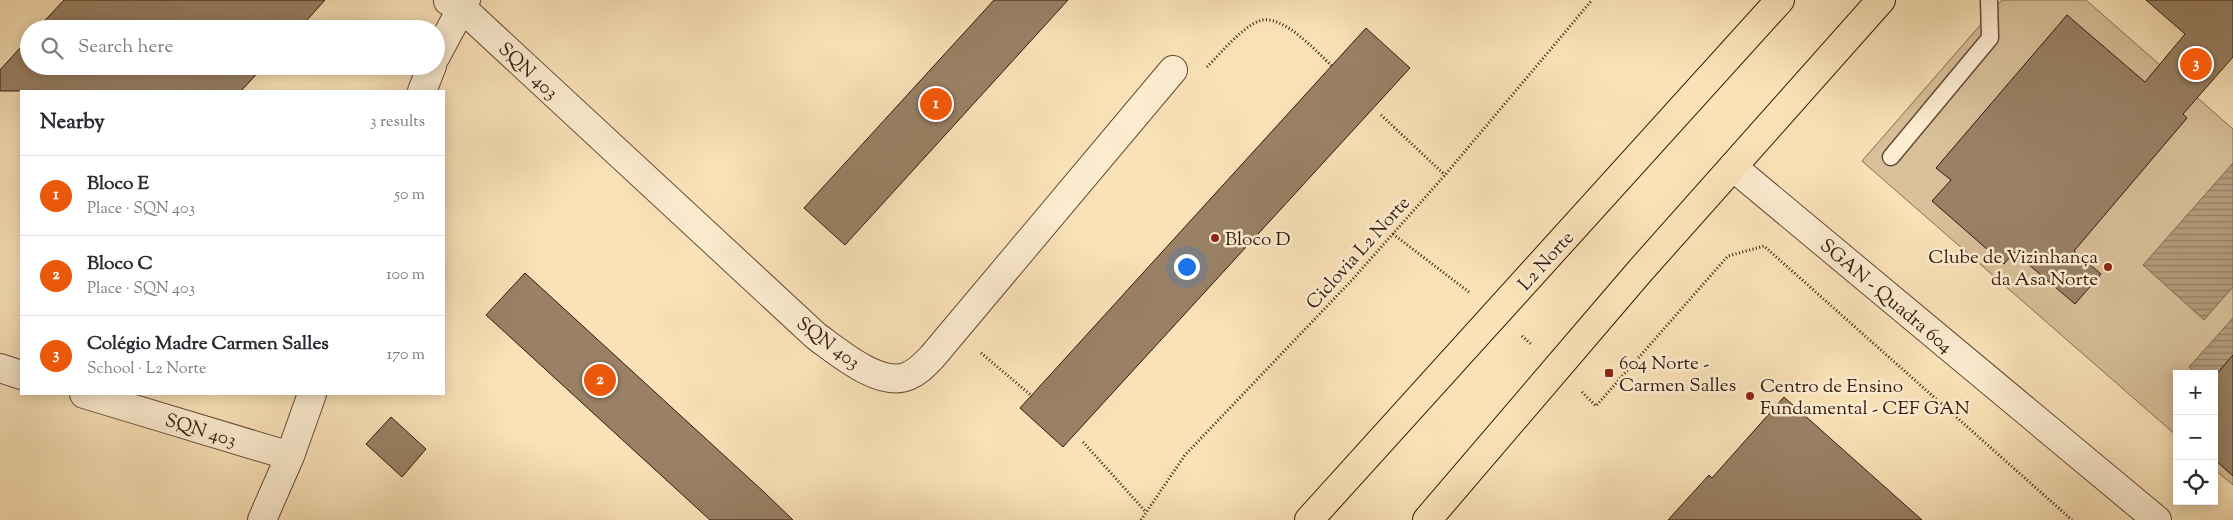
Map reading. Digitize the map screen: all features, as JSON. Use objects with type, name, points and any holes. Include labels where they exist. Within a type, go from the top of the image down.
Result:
[{"type":"main road","name":"L2 Norte","points":[[1309,520],[1780,0]]},
{"type":"main road","points":[[1427,520],[1640,271],[1881,0]]},
{"type":"street","points":[[445,30],[456,2]]},
{"type":"street","points":[[445,32],[456,2]]},
{"type":"street","name":"SQN 403","points":[[456,2],[816,336],[870,372],[888,378],[907,376],[917,371],[932,357],[1173,70]]},
{"type":"street","points":[[422,90],[428,75]]},
{"type":"street","name":"SGAN - Quadra 604","points":[[1733,167],[2157,520]]},
{"type":"street","points":[[0,368],[20,375]]},
{"type":"street","name":"SQN 403","points":[[87,395],[290,456]]},
{"type":"street","points":[[262,520],[290,456],[312,395]]},
{"type":"lane","points":[[1891,156],[1990,38],[1990,0]]},
{"type":"path","name":"Ciclovia L2 Norte","points":[[1141,520],[1186,455],[1352,280],[1444,175],[1592,0]]},
{"type":"path","points":[[1173,70],[1178,68],[1196,74],[1202,72],[1248,27],[1261,19],[1277,21],[1301,37],[1332,66]]},
{"type":"path","points":[[1380,115],[1444,175]]},
{"type":"path","points":[[1393,234],[1496,314],[1557,368]]},
{"type":"path","points":[[1596,406],[1728,256],[1764,246],[2072,520]]},
{"type":"path","points":[[954,331],[1032,396]]},
{"type":"path","points":[[1083,442],[1146,512]]},
{"type":"shaded area","name":"Clube de Vizinhança da Asa Norte","points":[[2002,0],[2086,0],[2233,129],[2233,485],[2218,472],[2218,370],[2173,370],[2173,433],[1862,161]]},
{"type":"shaded area","points":[[2233,163],[2233,287],[2204,320],[2143,265]]},
{"type":"shaded area","points":[[2233,318],[2233,393],[2218,391],[2218,370],[2192,370],[2189,367]]},
{"type":"building","points":[[64,0],[325,0],[307,20],[45,20]]},
{"type":"building","points":[[994,0],[1068,0],[845,245],[804,208]]},
{"type":"building","points":[[2146,0],[2233,0],[2233,57],[2183,114],[2187,118],[2074,251],[2101,274],[2075,304],[2014,252],[2004,264],[1932,201],[1951,180],[1936,168],[2067,15],[2145,82],[2185,34]]},
{"type":"building","name":"Bloco D","points":[[1366,28],[1410,68],[1063,447],[1020,408]]},
{"type":"building","points":[[20,48],[20,75],[256,75],[242,90],[0,91],[0,70]]},
{"type":"building","points":[[525,273],[793,520],[710,520],[486,315]]},
{"type":"building","points":[[2233,355],[2233,476],[2218,463],[2218,372]]},
{"type":"building","points":[[1784,397],[1922,520],[1668,520],[1709,475],[1712,478]]},
{"type":"building","points":[[391,417],[426,449],[402,477],[366,444]]},
{"type":"place","name":"Colégio Madre Carmen Salles","points":[[2196,64]]},
{"type":"place","name":"Bloco E","points":[[936,104]]},
{"type":"place","name":"Bloco D","points":[[1215,238]]},
{"type":"place","name":"Clube de Vizinhança da Asa Norte","points":[[2108,267]]},
{"type":"place","name":"604 Norte - Carmen Salles","points":[[1609,373]]},
{"type":"place","name":"Bloco C","points":[[600,380]]},
{"type":"place","name":"Centro de Ensino Fundamental - CEF GAN","points":[[1750,396]]}]
